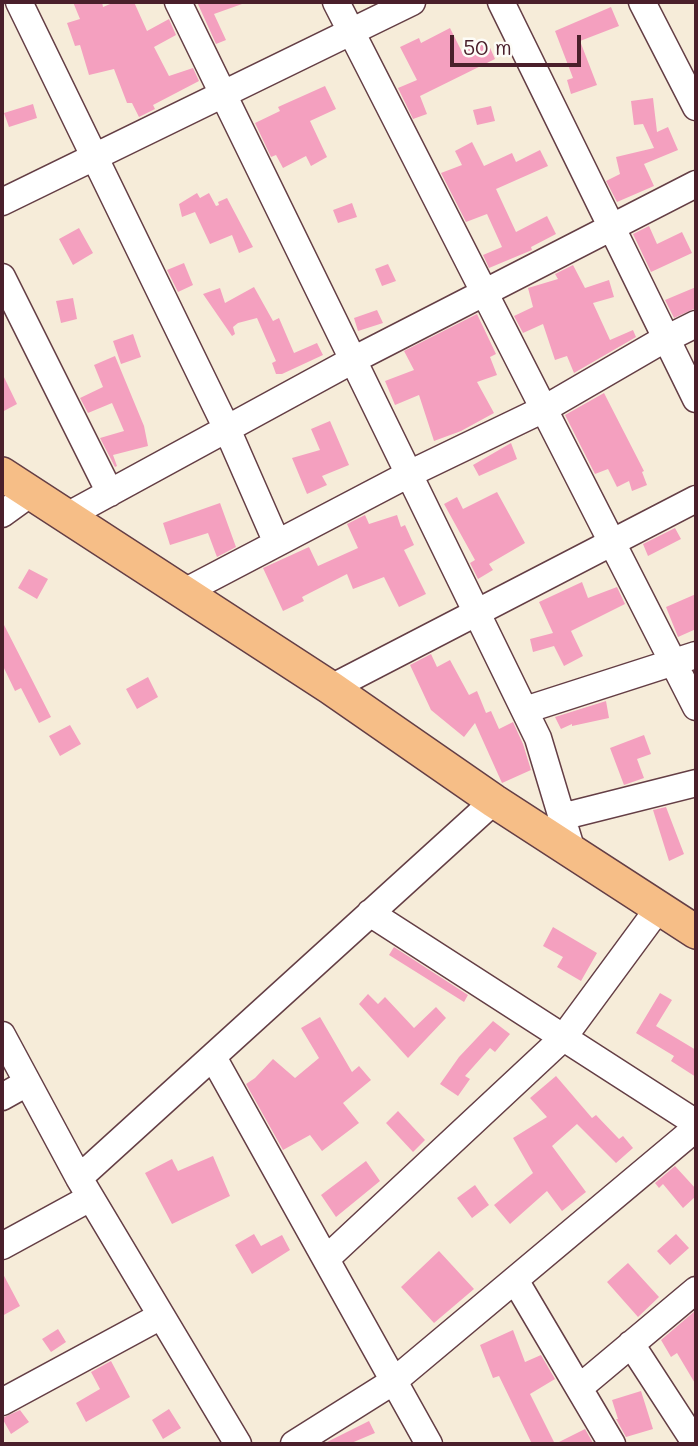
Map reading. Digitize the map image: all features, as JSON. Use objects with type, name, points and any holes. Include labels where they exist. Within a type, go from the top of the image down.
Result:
[{"type":"main road","points":[[2,474],[331,688],[494,801],[696,932]]},
{"type":"street","points":[[19,2],[227,429],[277,543]]},
{"type":"street","points":[[178,2],[538,738],[572,851]]},
{"type":"street","points":[[336,2],[612,542],[685,659],[696,707]]},
{"type":"street","points":[[2,202],[412,2]]},
{"type":"street","points":[[501,2],[696,399]]},
{"type":"street","points":[[642,2],[696,107]]},
{"type":"street","points":[[67,516],[353,360],[696,184]]},
{"type":"street","points":[[2,277],[110,493]]},
{"type":"street","points":[[184,592],[409,474],[544,409],[696,324]]},
{"type":"street","points":[[2,514],[31,493]]},
{"type":"street","points":[[331,688],[696,499]]},
{"type":"street","points":[[525,710],[685,659]]},
{"type":"street","points":[[561,817],[696,783]]},
{"type":"street","points":[[2,1246],[84,1188],[213,1057],[494,801]]},
{"type":"street","points":[[326,1259],[563,1038],[658,909]]},
{"type":"street","points":[[294,1444],[394,1381],[696,1126],[370,913]]},
{"type":"street","points":[[2,1035],[84,1188],[238,1444]]},
{"type":"street","points":[[213,1057],[429,1444]]},
{"type":"street","points":[[2,1097],[27,1083]]},
{"type":"street","points":[[515,1280],[612,1444]]},
{"type":"street","points":[[579,1388],[696,1290]]},
{"type":"street","points":[[2,1402],[161,1316]]},
{"type":"street","points":[[631,1344],[696,1444]]},
{"type":"building","points":[[73,2],[102,2],[103,7],[115,2],[134,2],[147,31],[169,19],[176,35],[154,47],[169,76],[193,68],[199,81],[153,105],[155,109],[139,117],[132,103],[127,103],[114,69],[89,75],[80,45],[75,46],[67,23],[80,19]]},
{"type":"building","points":[[197,2],[242,2],[214,14],[226,40],[216,44]]},
{"type":"building","points":[[611,7],[619,26],[580,41],[597,85],[571,94],[567,80],[573,78],[555,31]]},
{"type":"building","points":[[450,28],[462,52],[487,41],[495,59],[420,96],[427,114],[413,119],[398,88],[417,80],[400,47],[419,38],[421,43]]},
{"type":"building","points":[[325,86],[336,109],[310,121],[327,157],[311,166],[306,156],[283,168],[276,155],[271,157],[255,123],[280,111],[278,107]]},
{"type":"building","points":[[653,98],[657,132],[668,127],[678,150],[644,164],[654,186],[617,202],[606,181],[620,174],[616,157],[654,148],[643,124],[634,125],[631,101]]},
{"type":"building","points":[[33,104],[37,118],[9,127],[4,113]]},
{"type":"building","points":[[491,106],[495,121],[477,125],[473,110]]},
{"type":"building","points":[[472,142],[484,166],[512,153],[516,162],[540,150],[548,166],[496,189],[516,232],[547,216],[556,234],[531,247],[532,250],[489,268],[483,255],[502,247],[487,214],[466,222],[441,173],[462,165],[455,151]]},
{"type":"building","points":[[197,193],[200,198],[209,193],[216,206],[227,198],[253,247],[239,253],[232,235],[210,244],[195,212],[182,217],[179,204]]},
{"type":"building","points":[[352,203],[357,217],[338,223],[333,210]]},
{"type":"building","points":[[649,226],[657,244],[682,232],[692,253],[651,272],[633,234]]},
{"type":"building","points":[[79,228],[93,253],[73,265],[59,239]]},
{"type":"building","points":[[184,263],[193,285],[178,292],[167,270]]},
{"type":"building","points":[[388,264],[396,281],[382,286],[375,269]]},
{"type":"building","points":[[573,265],[585,288],[609,280],[614,297],[593,303],[610,340],[633,330],[636,337],[574,373],[567,356],[555,360],[543,324],[523,333],[514,316],[533,307],[528,288],[558,279],[555,274]]},
{"type":"building","points":[[254,287],[273,321],[279,318],[294,353],[317,343],[323,355],[282,374],[276,374],[272,363],[276,361],[257,318],[238,323],[233,327],[235,334],[232,336],[203,294],[220,288],[225,303]]},
{"type":"building","points":[[696,287],[696,308],[674,318],[665,300]]},
{"type":"building","points":[[73,298],[77,319],[61,323],[56,301]]},
{"type":"building","points":[[377,310],[383,323],[358,331],[354,318]]},
{"type":"building","points":[[477,314],[496,354],[490,357],[497,375],[477,382],[494,413],[461,431],[434,441],[419,395],[395,405],[385,381],[414,370],[404,351]]},
{"type":"building","points":[[133,334],[141,357],[121,364],[113,341]]},
{"type":"building","points":[[115,356],[144,426],[148,446],[113,455],[117,466],[115,467],[100,438],[124,431],[112,403],[88,413],[80,398],[103,387],[94,365]]},
{"type":"building","points":[[2,373],[17,404],[2,412]]},
{"type":"building","points":[[604,393],[644,471],[642,472],[647,485],[632,491],[629,481],[617,487],[608,469],[595,474],[565,415]]},
{"type":"building","points":[[330,421],[349,465],[322,476],[327,485],[307,494],[292,458],[320,450],[311,429]]},
{"type":"building","points":[[511,443],[517,459],[479,476],[473,465]]},
{"type":"building","points":[[497,492],[525,543],[489,564],[493,570],[478,579],[470,563],[475,560],[444,504],[457,497],[463,509]]},
{"type":"building","points":[[220,503],[236,547],[217,557],[208,533],[170,545],[163,523]]},
{"type":"building","points":[[365,515],[369,524],[397,515],[401,527],[405,525],[414,545],[404,550],[426,594],[399,607],[384,577],[353,589],[347,574],[302,597],[304,601],[283,611],[263,568],[309,547],[318,566],[358,548],[347,524]]},
{"type":"building","points":[[675,528],[681,539],[648,556],[643,544]]},
{"type":"building","points":[[29,569],[48,579],[37,599],[18,588]]},
{"type":"building","points":[[582,582],[588,598],[617,587],[625,604],[571,631],[583,656],[564,666],[554,646],[533,652],[530,639],[553,633],[539,602]]},
{"type":"building","points":[[696,594],[696,629],[678,637],[666,607]]},
{"type":"building","points":[[2,621],[51,717],[39,723],[21,688],[15,691],[2,664]]},
{"type":"building","points":[[431,654],[437,667],[450,660],[469,695],[477,691],[486,713],[491,711],[499,729],[513,722],[531,770],[502,783],[475,723],[464,737],[431,710],[410,665]]},
{"type":"building","points":[[148,677],[158,697],[137,709],[126,689]]},
{"type":"building","points":[[606,701],[609,718],[572,724],[561,729],[555,717]]},
{"type":"building","points":[[70,725],[81,744],[60,756],[49,736]]},
{"type":"building","points":[[644,735],[651,754],[637,759],[644,778],[624,785],[610,748]]},
{"type":"building","points":[[666,807],[684,854],[669,861],[653,810]]},
{"type":"building","points":[[553,927],[597,953],[581,981],[557,967],[563,957],[543,946]]},
{"type":"building","points":[[394,947],[468,995],[464,1002],[389,955]]},
{"type":"building","points":[[660,993],[672,1000],[656,1026],[696,1050],[696,1077],[671,1061],[674,1056],[636,1033]]},
{"type":"building","points":[[368,994],[378,1004],[385,997],[414,1028],[436,1007],[446,1018],[408,1058],[359,1004]]},
{"type":"building","points":[[320,1017],[352,1072],[359,1066],[371,1080],[343,1103],[359,1123],[322,1151],[310,1135],[283,1150],[246,1084],[273,1059],[295,1078],[319,1058],[301,1028]]},
{"type":"building","points":[[493,1021],[510,1034],[495,1052],[490,1048],[465,1076],[470,1079],[458,1096],[440,1084],[459,1057]]},
{"type":"building","points":[[556,1076],[592,1118],[596,1115],[619,1139],[623,1136],[633,1148],[616,1163],[577,1124],[552,1146],[586,1192],[562,1211],[547,1191],[510,1224],[494,1205],[533,1173],[513,1138],[547,1117],[530,1098]]},
{"type":"building","points":[[398,1111],[425,1140],[413,1152],[386,1123]]},
{"type":"building","points":[[213,1156],[230,1196],[172,1224],[145,1173],[172,1159],[178,1171]]},
{"type":"building","points":[[366,1161],[380,1181],[336,1217],[321,1195]]},
{"type":"building","points":[[675,1166],[696,1189],[696,1196],[683,1208],[663,1184],[659,1188],[655,1183]]},
{"type":"building","points":[[475,1185],[489,1205],[472,1218],[457,1198]]},
{"type":"building","points":[[254,1234],[261,1246],[282,1235],[290,1250],[252,1274],[235,1245]]},
{"type":"building","points":[[676,1234],[689,1248],[670,1265],[657,1251]]},
{"type":"building","points":[[439,1251],[474,1289],[434,1323],[401,1287]]},
{"type":"building","points":[[628,1263],[659,1297],[638,1317],[607,1282]]},
{"type":"building","points":[[2,1272],[20,1306],[2,1316]]},
{"type":"building","points":[[696,1310],[696,1385],[677,1353],[671,1357],[661,1340]]},
{"type":"building","points":[[58,1329],[66,1342],[51,1352],[42,1339]]},
{"type":"building","points":[[513,1330],[525,1362],[541,1355],[555,1379],[530,1394],[555,1444],[532,1444],[499,1376],[493,1378],[480,1345]]},
{"type":"building","points":[[111,1361],[130,1397],[86,1422],[76,1403],[100,1389],[91,1372]]},
{"type":"building","points":[[641,1391],[653,1429],[626,1437],[616,1419],[612,1400]]},
{"type":"building","points":[[169,1409],[181,1428],[163,1439],[152,1420]]},
{"type":"building","points":[[20,1410],[29,1422],[11,1434],[2,1418]]},
{"type":"building","points":[[369,1421],[375,1433],[349,1444],[323,1444]]},
{"type":"building","points":[[585,1429],[593,1443],[556,1444]]}]
